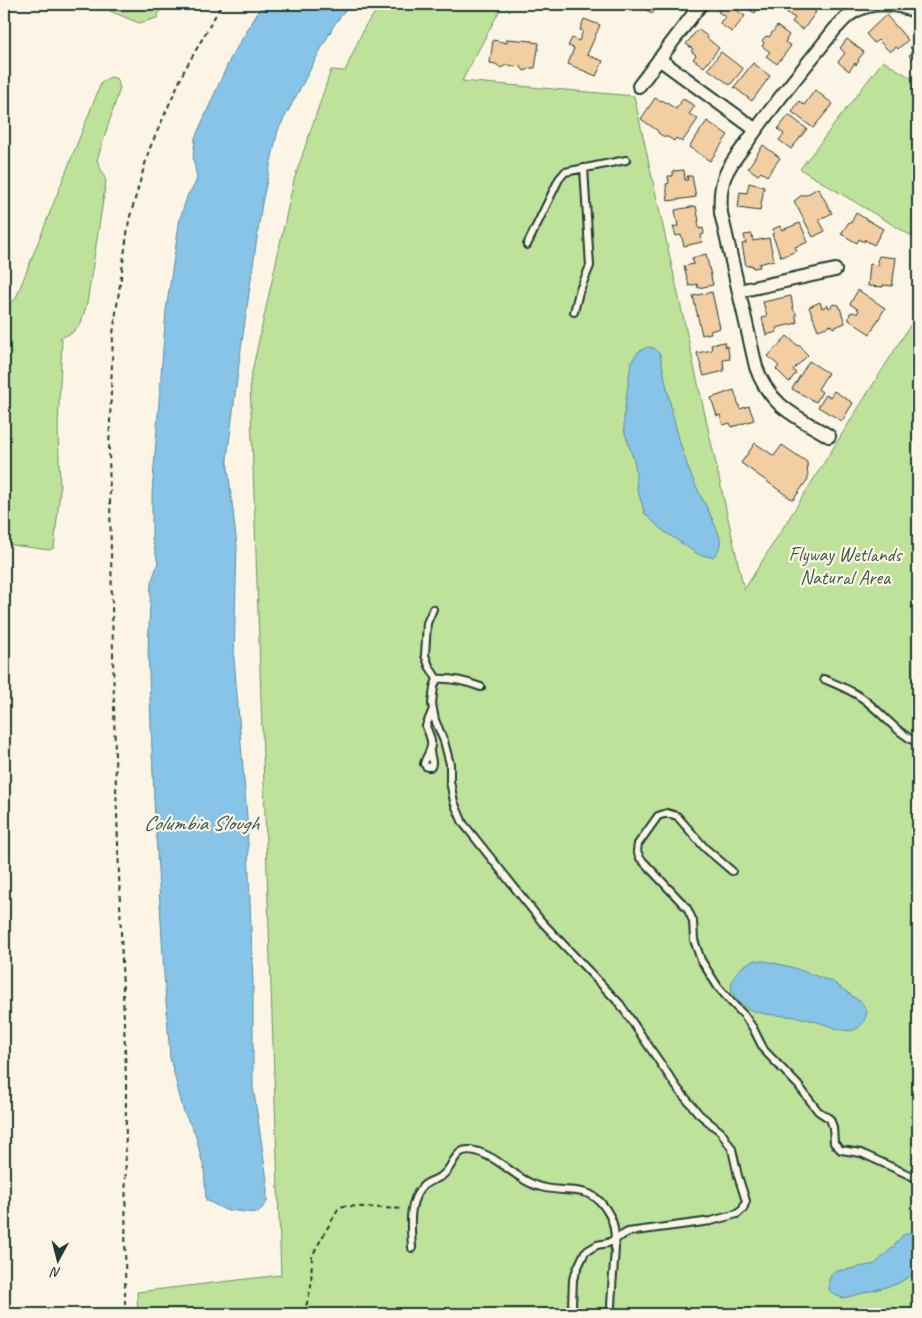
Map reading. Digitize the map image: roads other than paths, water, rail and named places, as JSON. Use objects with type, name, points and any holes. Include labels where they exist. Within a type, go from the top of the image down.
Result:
[{"type":"street","points":[[639,86],[701,4]]},
{"type":"street","points":[[829,436],[779,405],[768,392],[760,378],[721,213],[721,189],[729,167],[756,130],[835,29],[850,14],[874,4],[902,5],[918,13]]},
{"type":"street","points":[[659,59],[756,130]]},
{"type":"street","points":[[739,292],[835,270]]},
{"type":"lane","points":[[527,245],[559,179],[565,172],[626,160]]},
{"type":"lane","points":[[574,312],[579,292],[590,266],[584,168]]},
{"type":"lane","points":[[434,609],[427,623],[425,655],[437,679]]},
{"type":"lane","points":[[437,679],[446,678],[468,682],[481,687]]},
{"type":"lane","points":[[437,679],[434,688],[433,708],[435,720],[444,741],[450,764],[450,781],[454,802],[463,823],[542,922],[620,1004],[678,1089],[699,1114],[721,1132],[732,1148],[746,1201],[743,1210],[737,1214],[711,1221],[628,1232],[608,1243],[596,1245],[584,1252],[573,1279],[572,1306],[569,1314]]},
{"type":"lane","points":[[824,679],[856,693],[898,731],[918,743]]},
{"type":"lane","points":[[430,751],[431,738],[426,726],[433,708]]},
{"type":"lane","points":[[732,871],[705,848],[677,816],[667,813],[658,816],[638,844],[637,851],[640,858],[687,908],[693,921],[694,940],[701,960],[718,987],[744,1015],[764,1050],[798,1085],[818,1111],[830,1120],[833,1127],[834,1143],[841,1150],[860,1153],[918,1179]]},
{"type":"lane","points":[[412,1248],[411,1210],[421,1188],[430,1180],[440,1177],[446,1172],[458,1153],[466,1150],[475,1151],[542,1188],[582,1191],[592,1195],[601,1203],[611,1217],[615,1231],[611,1314]]},
{"type":"water","name":"Columbia Slough","points":[[263,4],[350,4],[334,25],[278,130],[262,203],[227,459],[237,546],[234,658],[247,817],[253,983],[253,1086],[267,1180],[267,1202],[258,1213],[225,1210],[206,1200],[204,1169],[195,1133],[184,1113],[170,1058],[154,800],[148,649],[151,583],[158,563],[152,538],[152,493],[166,310],[180,218],[188,194],[197,178],[193,158],[195,138],[230,59]]},
{"type":"water","points":[[647,347],[654,348],[660,354],[672,412],[684,456],[719,534],[719,549],[713,557],[699,555],[662,530],[645,514],[637,488],[635,464],[624,430],[624,415],[631,362],[638,352]]},
{"type":"water","points":[[756,960],[791,967],[833,982],[862,1003],[867,1012],[863,1023],[850,1031],[815,1021],[762,1013],[747,1008],[735,997],[731,984],[740,969]]},
{"type":"water","points":[[918,1230],[918,1271],[897,1284],[843,1298],[829,1290],[829,1279],[833,1272],[875,1264],[903,1235]]},
{"type":"park label","name":"Flyway Wetlands Natural Area","points":[[845,566]]}]
